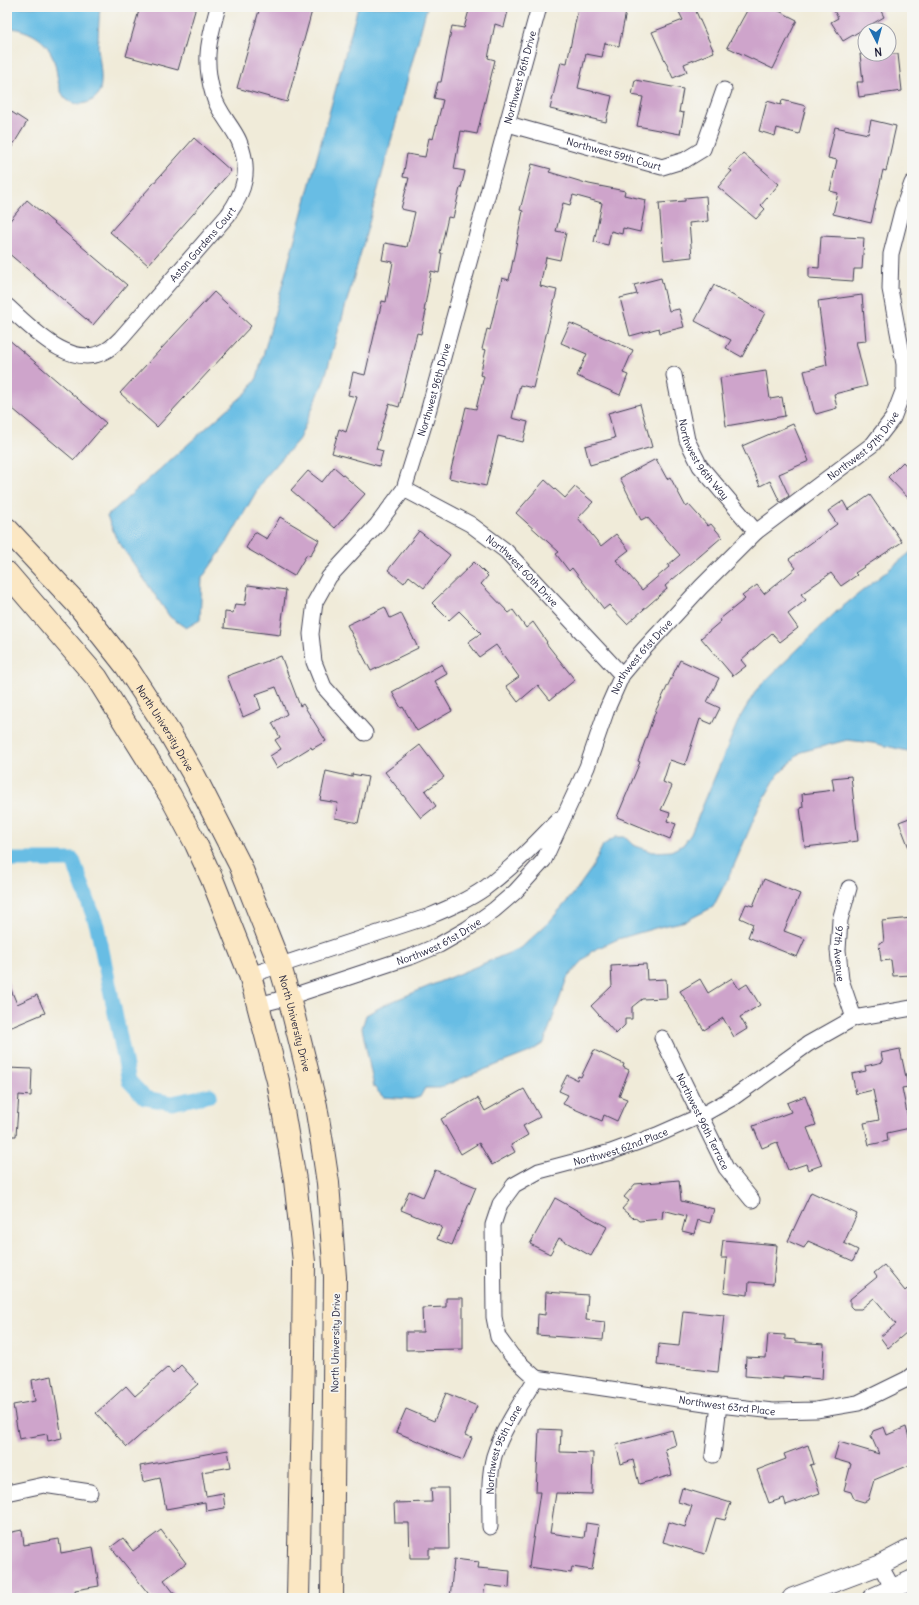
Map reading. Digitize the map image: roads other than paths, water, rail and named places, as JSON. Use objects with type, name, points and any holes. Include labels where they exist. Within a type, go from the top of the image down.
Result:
[{"type":"main road","name":"North University Drive","points":[[7,529],[78,605],[126,666],[169,732],[195,778],[240,865],[280,966],[314,1099],[321,1136],[328,1183],[336,1277],[332,1598]]},
{"type":"main road","points":[[7,573],[97,678],[170,795],[196,844],[250,975],[278,1081],[295,1180],[304,1262],[298,1598]]},
{"type":"street","name":"Aston Gardens Court","points":[[7,306],[52,344],[66,351],[73,354],[90,356],[106,351],[121,338],[228,215],[239,199],[245,180],[245,173],[244,159],[239,141],[224,118],[213,95],[208,68],[208,42],[218,7]]},
{"type":"street","name":"Northwest 96th Drive","points":[[366,733],[324,687],[314,662],[311,634],[316,602],[329,577],[376,525],[404,489],[430,405],[539,7]]},
{"type":"street","name":"Northwest 59th Court","points":[[508,124],[662,167],[685,160],[702,149],[724,90]]},
{"type":"street","name":"Northwest 97th Drive","points":[[756,532],[873,444],[893,418],[904,389],[904,364],[890,289],[890,254],[902,211],[912,183]]},
{"type":"street","name":"Northwest 96th Way","points":[[674,375],[687,440],[700,466],[756,532]]},
{"type":"street","name":"Northwest 60th Drive","points":[[404,489],[470,524],[506,551],[622,675]]},
{"type":"street","name":"Northwest 61st Drive","points":[[258,1004],[289,997],[413,956],[439,945],[467,929],[494,910],[515,892],[544,860],[587,767],[607,709],[622,675],[653,638],[756,532]]},
{"type":"street","name":"Northwest 61st Drive","points":[[250,975],[430,916],[459,904],[485,888],[528,852],[568,809]]},
{"type":"street","name":"97th Avenue","points":[[849,888],[840,920],[838,950],[841,980],[854,1018]]},
{"type":"street","name":"Northwest 62nd Place","points":[[536,1378],[512,1356],[498,1337],[494,1317],[493,1225],[500,1204],[514,1185],[539,1171],[611,1152],[657,1135],[700,1116],[734,1097],[808,1044],[854,1018],[912,1008]]},
{"type":"street","name":"Northwest 96th Terrace","points":[[662,1038],[726,1168],[752,1200]]},
{"type":"street","name":"Northwest 63rd Place","points":[[536,1378],[718,1405],[773,1411],[816,1410],[858,1403],[907,1379],[912,1375]]},
{"type":"street","name":"Northwest 95th Lane","points":[[490,1527],[490,1483],[494,1456],[507,1425],[536,1378]]},
{"type":"street","points":[[713,1454],[718,1405]]},
{"type":"street","points":[[7,1493],[44,1485],[90,1492]]},
{"type":"street","points":[[792,1598],[912,1550]]},
{"type":"street","points":[[880,1564],[896,1594]]},
{"type":"street","points":[[872,1598],[896,1594],[912,1580]]},
{"type":"water","points":[[7,7],[100,7],[98,47],[101,85],[98,95],[94,99],[90,102],[79,104],[65,98],[60,88],[54,59],[50,51],[45,44],[33,35],[25,31],[7,27]]},
{"type":"water","points":[[358,7],[427,7],[363,245],[324,381],[299,439],[263,480],[226,544],[202,578],[200,620],[186,628],[170,617],[116,538],[107,516],[247,392],[257,378]]},
{"type":"water","points":[[912,551],[912,625],[910,646],[912,657],[912,752],[873,743],[847,740],[801,752],[777,776],[759,807],[732,870],[713,907],[686,921],[618,939],[592,951],[567,978],[544,1043],[530,1052],[440,1088],[425,1088],[420,1097],[413,1099],[383,1097],[374,1087],[362,1028],[366,1015],[386,1004],[521,948],[550,921],[574,893],[592,868],[603,845],[616,837],[625,837],[633,845],[653,852],[671,851],[683,845],[691,834],[739,719],[757,689],[836,612]]},
{"type":"waterway","points":[[7,860],[73,860],[97,926],[129,1081],[145,1098],[172,1103],[210,1095]]}]
